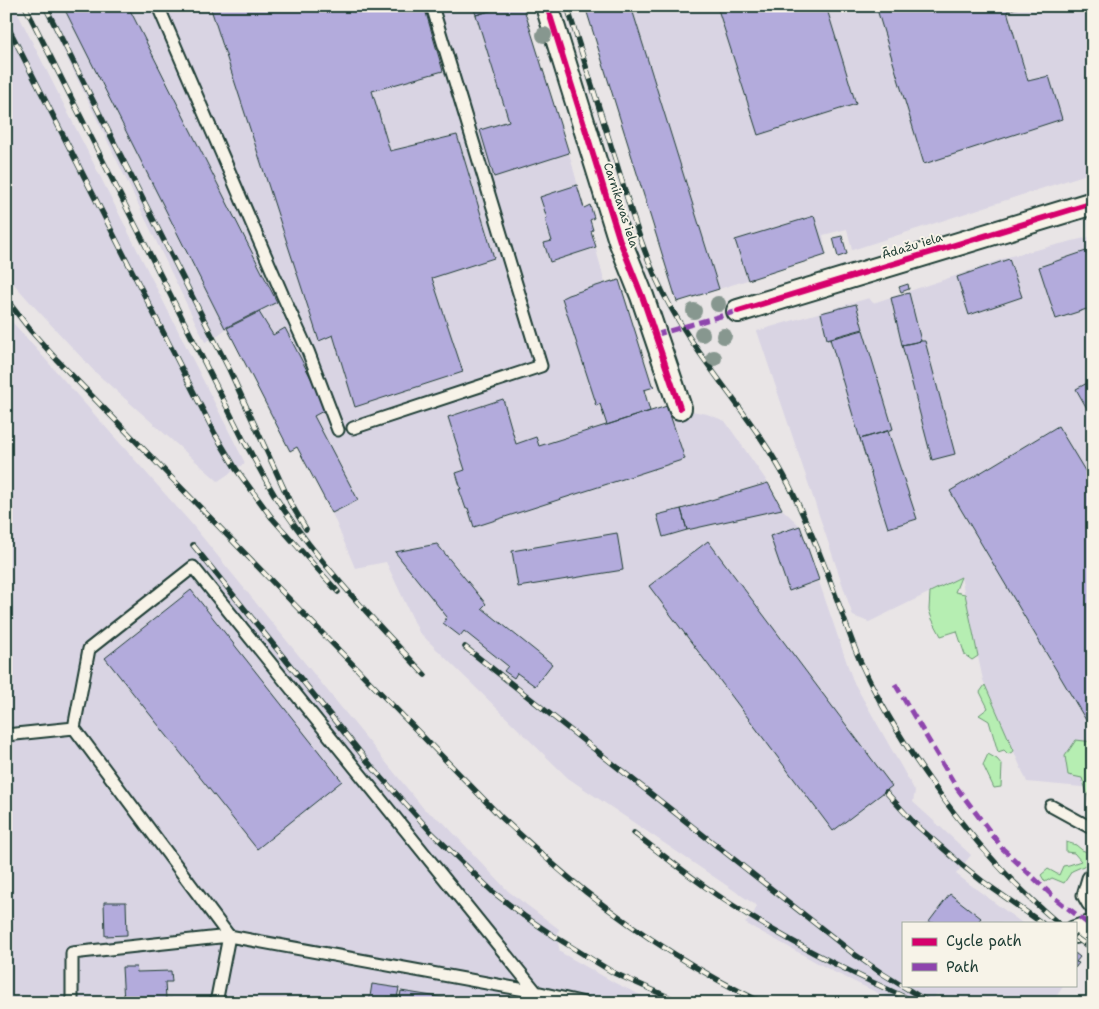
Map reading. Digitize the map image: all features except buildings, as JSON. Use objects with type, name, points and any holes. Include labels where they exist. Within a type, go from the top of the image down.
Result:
[{"type":"street","name":"Carnikavas iela","points":[[547,6],[620,241],[642,296],[680,408]]},
{"type":"street","name":"Ādažu iela","points":[[738,311],[1093,203]]},
{"type":"street","points":[[1076,932],[1093,926]]},
{"type":"lane","points":[[158,6],[308,351],[338,430]]},
{"type":"lane","points":[[353,428],[541,366],[432,6]]},
{"type":"lane","points":[[216,1003],[229,936],[74,728],[89,649],[193,567],[536,992]]},
{"type":"lane","points":[[6,735],[74,728]]},
{"type":"lane","points":[[1052,806],[1093,829]]},
{"type":"lane","points":[[1093,871],[1088,878],[1083,895],[1093,910]]},
{"type":"lane","points":[[72,1003],[72,953],[229,936],[536,992],[585,1003]]},
{"type":"shaded area","points":[[6,6],[14,6],[245,463],[218,481],[95,372],[6,275]]},
{"type":"shaded area","points":[[42,6],[523,6],[569,153],[584,208],[590,205],[594,218],[590,220],[593,230],[591,231],[605,283],[619,280],[654,387],[644,391],[650,411],[667,406],[707,414],[725,421],[768,483],[782,509],[800,526],[853,681],[915,791],[913,802],[971,855],[956,874],[1021,922],[902,922],[902,986],[1063,986],[1052,1003],[957,1003],[937,994],[930,1003],[899,1003],[834,972],[745,923],[752,917],[757,906],[568,778],[419,632],[386,562],[355,568],[332,513],[298,447],[227,328],[205,342]]},
{"type":"shaded area","points":[[631,6],[1093,6],[1093,172],[852,250],[847,229],[823,235],[826,255],[719,289]]},
{"type":"shaded area","points":[[1093,236],[1093,788],[1027,782],[983,680],[961,577],[869,622],[853,616],[757,331],[869,298],[873,303],[1011,256]]},
{"type":"shaded area","points":[[6,315],[190,522],[424,809],[444,823],[508,891],[559,929],[557,938],[560,952],[617,984],[658,1003],[6,1003]]},
{"type":"green space","points":[[961,577],[955,592],[965,594],[978,656],[972,660],[965,655],[957,631],[941,636],[929,610],[930,592]]},
{"type":"green space","points":[[985,685],[1014,751],[1008,754],[1004,750],[998,752],[989,721],[979,715],[988,708],[980,692]]},
{"type":"green space","points":[[1076,740],[1093,742],[1093,805],[1090,805],[1082,778],[1068,775],[1065,756]]},
{"type":"green space","points":[[988,754],[997,759],[1002,765],[1001,787],[994,788],[983,765]]},
{"type":"green space","points":[[1066,842],[1076,845],[1087,852],[1088,864],[1072,871],[1064,883],[1052,878],[1045,882],[1041,875],[1048,869],[1059,875],[1063,866],[1081,861],[1074,853],[1066,852]]},
{"type":"railway","points":[[25,6],[244,441],[272,491],[298,530],[332,573],[425,675]]},
{"type":"railway","points":[[45,6],[229,369],[290,502],[306,529]]},
{"type":"railway","points":[[567,6],[634,221],[661,290],[699,352],[762,440],[790,487],[820,554],[857,655],[877,695],[914,757],[962,823],[1023,892],[1057,922]]},
{"type":"railway","points":[[6,23],[215,434],[236,469],[272,518],[338,592]]},
{"type":"railway","points":[[6,299],[57,360],[500,816],[575,883],[628,923],[694,966],[763,1003]]},
{"type":"railway","points":[[193,545],[372,767],[431,832],[493,892],[524,916],[614,973],[682,1003]]},
{"type":"railway","points":[[465,647],[854,954],[902,986]]},
{"type":"railway","points":[[886,792],[915,824],[962,865],[1041,922]]},
{"type":"railway","points":[[634,833],[714,893],[772,930],[844,969],[918,1003]]},
{"type":"railway","points":[[1076,938],[1093,950]]},
{"type":"railway","points":[[902,986],[930,1003]]},
{"type":"marked path","points":[[655,335],[738,311]]},
{"type":"marked path","points":[[895,684],[957,788],[1003,849],[1056,899],[1091,926]]},
{"type":"cycle path","points":[[547,6],[620,241],[642,296],[680,408]]},
{"type":"cycle path","points":[[738,311],[1093,203]]}]
